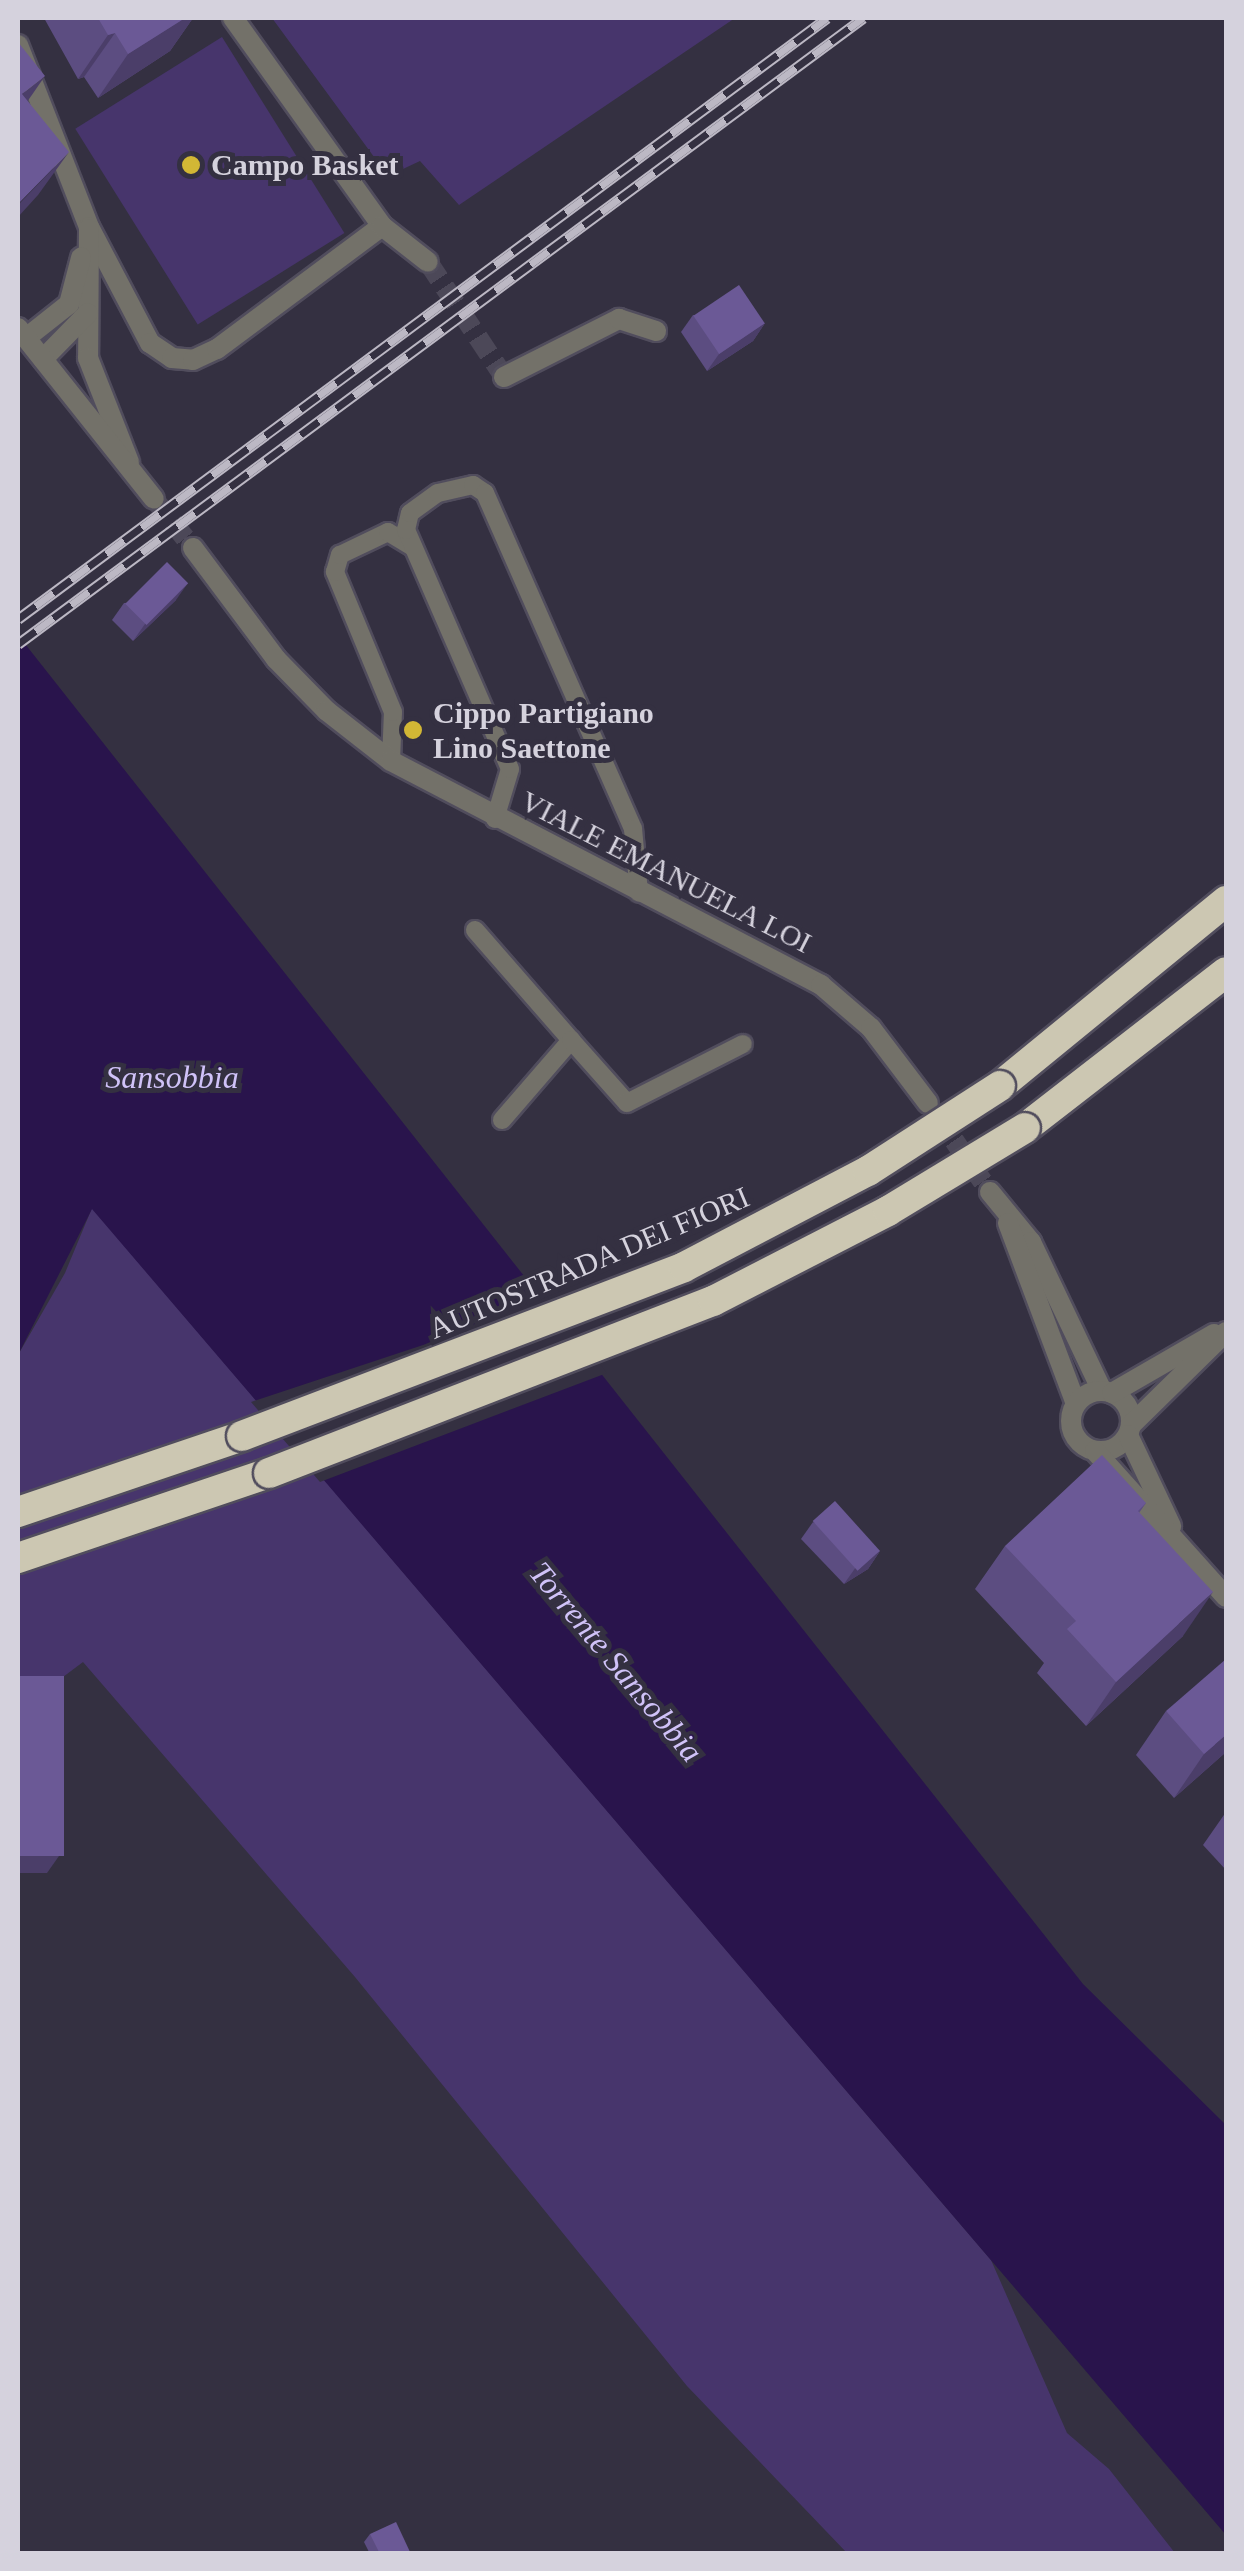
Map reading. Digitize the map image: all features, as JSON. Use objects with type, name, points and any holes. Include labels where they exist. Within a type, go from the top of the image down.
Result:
[{"type":"highway","name":"AUTOSTRADA DEI FIORI","points":[[18,1512],[427,1370],[684,1267],[868,1172],[1000,1086],[1226,900]]},
{"type":"highway","points":[[18,1558],[512,1383],[713,1301],[872,1220],[1025,1128],[1226,972]]},
{"type":"street","points":[[232,18],[382,226],[428,262]]},
{"type":"street","points":[[18,45],[89,227],[150,342],[172,358],[193,360],[217,349],[382,226]]},
{"type":"street","points":[[89,227],[88,358],[131,469]]},
{"type":"street","points":[[89,227],[68,304],[22,333],[154,499]]},
{"type":"street","points":[[43,359],[88,314]]},
{"type":"street","points":[[504,378],[619,319],[656,331]]},
{"type":"street","name":"VIALE EMANUELA LOI","points":[[193,548],[276,659],[327,711],[391,760],[496,819],[822,985],[870,1028],[928,1103]]},
{"type":"street","points":[[990,1192],[1031,1242],[1107,1392],[1126,1406],[1129,1430],[1179,1540]]},
{"type":"street","points":[[1004,1212],[1076,1404],[1072,1432],[1179,1540],[1226,1597]]},
{"type":"street","points":[[1076,1404],[1107,1392],[1226,1329]]},
{"type":"street","points":[[1094,1451],[1114,1448],[1226,1329]]},
{"type":"lane","points":[[496,819],[510,769],[406,530],[410,513],[438,493],[474,484],[485,493],[633,829],[639,892]]},
{"type":"lane","points":[[391,760],[393,712],[334,572],[340,556],[388,532],[413,546]]},
{"type":"lane","points":[[475,930],[627,1102],[744,1044]]},
{"type":"lane","points":[[502,1120],[572,1040]]},
{"type":"shaded area","points":[[272,18],[735,18],[459,205],[420,161],[388,176]]},
{"type":"shaded area","points":[[222,37],[344,233],[198,325],[75,129]]},
{"type":"shaded area","points":[[92,1208],[991,2260],[1067,2433],[1109,2469],[1175,2553],[847,2553],[687,2386],[355,1977],[83,1662],[63,1677],[18,1678],[18,1355],[65,1273]]},
{"type":"water","name":"Sansobbia","points":[[18,635],[1083,1984],[1226,2125],[1226,2535],[92,1209],[18,1355]]},
{"type":"pier","points":[[546,1295],[607,1373],[320,1482],[251,1402],[423,1345]]},
{"type":"building","points":[[98,18],[185,18],[128,54],[115,33],[108,35]]},
{"type":"building","points":[[18,42],[45,76],[22,94],[69,152],[18,204]]},
{"type":"building","points":[[739,285],[765,323],[719,354],[693,316]]},
{"type":"building","points":[[167,562],[188,583],[146,625],[125,604]]},
{"type":"building","points":[[1102,1455],[1146,1503],[1138,1511],[1213,1592],[1116,1682],[1067,1629],[1076,1621],[1005,1546]]},
{"type":"building","points":[[835,1501],[880,1551],[858,1571],[813,1521]]},
{"type":"building","points":[[1226,1659],[1226,1735],[1204,1754],[1166,1711]]},
{"type":"building","points":[[18,1676],[64,1676],[64,1856],[18,1856]]},
{"type":"building","points":[[396,2522],[411,2554],[380,2554],[370,2534]]},
{"type":"tunnel","points":[[428,262],[504,377]]},
{"type":"tunnel","points":[[154,499],[193,548]]},
{"type":"tunnel","points":[[937,1116],[990,1192]]},
{"type":"railway","points":[[18,619],[827,18]]},
{"type":"railway","points":[[18,644],[863,18]]},
{"type":"place","name":"Campo Basket","points":[[191,165]]},
{"type":"place","name":"Cippo Partigiano Lino Saettone","points":[[413,730]]},
{"type":"water label","name":"Torrente Sansobbia","points":[[616,1662]]}]
